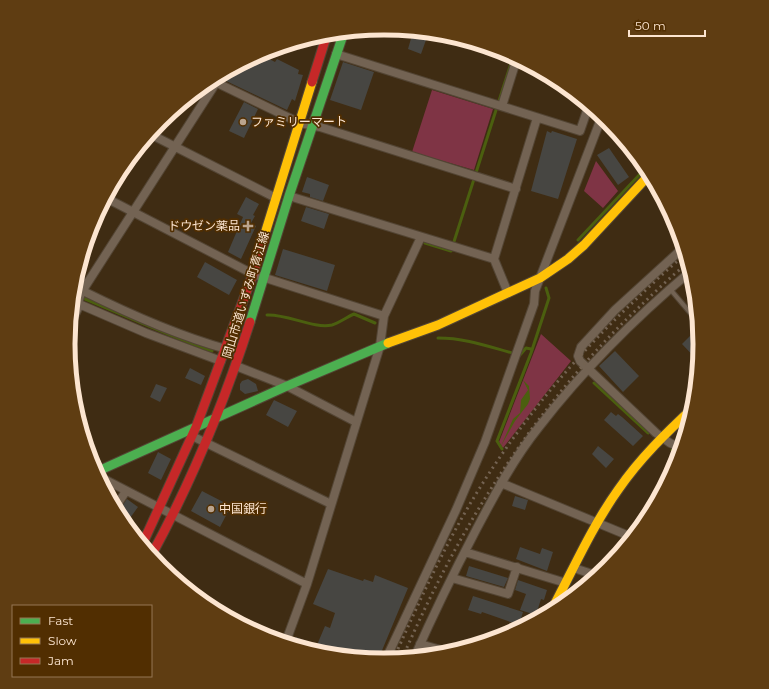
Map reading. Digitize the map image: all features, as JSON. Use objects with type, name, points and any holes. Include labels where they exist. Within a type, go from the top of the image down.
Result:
[{"type":"street","name":"岡山市道いずみ町青江線","points":[[154,551],[174,514],[206,443],[236,366],[289,196],[314,125],[342,38]]},
{"type":"street","name":"岡山市道いずみ町青江線","points":[[144,540],[196,427],[226,349],[253,274],[325,41]]},
{"type":"street","points":[[336,54],[580,131],[588,111]]},
{"type":"street","points":[[499,105],[515,64]]},
{"type":"street","points":[[218,84],[300,123],[314,125],[516,189]]},
{"type":"street","points":[[80,296],[174,147],[207,91]]},
{"type":"street","points":[[508,293],[494,259],[537,118]]},
{"type":"street","points":[[388,654],[456,510],[485,442],[534,304],[535,291],[600,123]]},
{"type":"street","points":[[155,137],[276,198]]},
{"type":"street","points":[[102,469],[287,386],[380,346],[438,325],[540,278],[568,260],[584,245],[646,179]]},
{"type":"street","points":[[289,196],[494,259]]},
{"type":"street","points":[[111,200],[253,274],[384,316]]},
{"type":"street","points":[[287,639],[307,584],[380,346],[384,316],[421,237]]},
{"type":"street","points":[[677,445],[662,437],[587,368],[580,361],[578,356],[581,347],[615,310],[680,251]]},
{"type":"street","points":[[417,652],[452,578],[501,483],[538,428],[587,368],[648,307],[686,275]]},
{"type":"street","points":[[80,296],[168,330],[226,349]]},
{"type":"street","points":[[80,296],[146,333],[221,361]]},
{"type":"street","points":[[236,366],[287,386],[356,422]]},
{"type":"street","points":[[556,602],[618,491],[637,465],[662,437],[686,415]]},
{"type":"street","points":[[192,436],[331,504]]},
{"type":"street","points":[[107,481],[159,508],[174,514],[307,584]]},
{"type":"street","points":[[501,483],[628,536]]},
{"type":"street","points":[[118,503],[126,491]]},
{"type":"street","points":[[465,552],[517,567],[566,584]]},
{"type":"street","points":[[452,578],[508,594],[517,567]]},
{"type":"street","points":[[574,568],[592,574]]},
{"type":"street","points":[[420,644],[438,649]]},
{"type":"lane","points":[[670,289],[692,315]]},
{"type":"shaded area","points":[[432,90],[493,109],[474,170],[412,152]]},
{"type":"shaded area","points":[[596,161],[618,191],[603,208],[584,191]]},
{"type":"shaded area","points":[[541,334],[571,361],[503,448],[499,442]]},
{"type":"shaded area","points":[[523,380],[529,386],[530,399],[515,421],[501,446],[513,419],[520,413],[521,400],[528,390]]},
{"type":"building","points":[[412,37],[426,40],[421,54],[408,49]]},
{"type":"building","points":[[268,58],[275,62],[277,59],[299,70],[298,74],[303,75],[295,101],[292,99],[287,110],[224,80]]},
{"type":"building","points":[[343,62],[374,72],[361,110],[330,100]]},
{"type":"building","name":"ファミリーマート","points":[[244,102],[258,109],[244,138],[229,131]]},
{"type":"building","points":[[547,131],[551,133],[552,131],[577,139],[558,199],[531,191]]},
{"type":"building","points":[[609,148],[629,177],[618,185],[597,155]]},
{"type":"building","points":[[307,177],[329,185],[323,201],[310,197],[310,194],[302,192]]},
{"type":"building","points":[[246,197],[259,204],[253,215],[255,216],[251,223],[256,226],[241,259],[228,252],[243,217],[237,214]]},
{"type":"building","points":[[306,207],[329,214],[324,229],[301,221]]},
{"type":"building","points":[[283,249],[335,265],[327,291],[275,275]]},
{"type":"building","points":[[205,262],[237,280],[229,295],[197,277]]},
{"type":"building","points":[[693,333],[693,356],[682,344]]},
{"type":"building","points":[[615,351],[639,376],[623,392],[599,366]]},
{"type":"building","points":[[190,368],[205,376],[201,385],[185,378]]},
{"type":"building","points":[[248,379],[256,384],[258,391],[245,394],[240,390],[240,384],[242,381]]},
{"type":"building","points":[[156,384],[167,388],[160,402],[150,397]]},
{"type":"building","points":[[274,400],[297,411],[288,427],[266,415]]},
{"type":"building","points":[[611,412],[616,416],[618,414],[622,417],[643,436],[633,446],[604,420]]},
{"type":"building","points":[[598,446],[614,459],[606,468],[592,454]]},
{"type":"building","points":[[158,452],[171,459],[161,480],[148,473]]},
{"type":"building","points":[[202,491],[231,506],[220,527],[191,511]]},
{"type":"building","points":[[515,496],[528,500],[525,510],[512,506]]},
{"type":"building","points":[[127,499],[138,507],[129,519],[121,507]]},
{"type":"building","points":[[520,547],[540,554],[542,548],[553,552],[547,571],[516,559]]},
{"type":"building","points":[[469,566],[508,578],[504,587],[466,576]]},
{"type":"building","points":[[328,569],[363,581],[364,579],[373,582],[375,575],[408,588],[381,654],[324,648],[295,641],[296,637],[317,645],[325,626],[330,628],[335,613],[313,604]]},
{"type":"building","points":[[518,580],[547,590],[544,600],[541,599],[536,614],[520,610],[526,594],[515,590]]},
{"type":"building","points":[[473,596],[523,612],[520,623],[516,624],[482,612],[481,614],[468,610]]},
{"type":"waterway","points":[[425,243],[451,251],[511,63]]},
{"type":"waterway","points":[[578,240],[641,173]]},
{"type":"waterway","points":[[502,449],[497,441],[531,353],[549,298],[546,288]]},
{"type":"waterway","points":[[79,297],[159,331],[212,351]]},
{"type":"waterway","points":[[267,315],[275,315],[325,326],[335,324],[354,314],[375,323]]},
{"type":"waterway","points":[[438,338],[449,338],[480,344],[520,355],[526,348],[531,349]]},
{"type":"waterway","points":[[594,383],[648,433]]},
{"type":"railway","points":[[396,653],[426,587],[453,533],[498,459],[538,406],[581,355],[604,330],[681,258]]},
{"type":"railway","points":[[405,653],[424,611],[473,518],[501,473],[531,430],[563,389],[598,349],[635,311],[684,267]]},
{"type":"traffic: fast","points":[[250,322],[289,196],[342,38]]},
{"type":"traffic: fast","points":[[102,469],[287,386],[388,343]]},
{"type":"traffic: slow","points":[[263,240],[312,82]]},
{"type":"traffic: slow","points":[[388,343],[438,325],[540,278],[568,259],[584,245],[646,179]]},
{"type":"traffic: slow","points":[[555,602],[599,519],[626,478],[645,456],[685,415]]},
{"type":"traffic: jam","points":[[312,82],[325,41]]},
{"type":"traffic: jam","points":[[144,540],[196,427],[253,274],[263,240]]},
{"type":"traffic: jam","points":[[154,551],[180,499],[206,441],[250,322]]},
{"type":"place","name":"ファミリーマート","points":[[243,122]]},
{"type":"place","name":"ドウゼン薬品","points":[[248,226]]},
{"type":"place","name":"中国銀行","points":[[211,509]]}]
